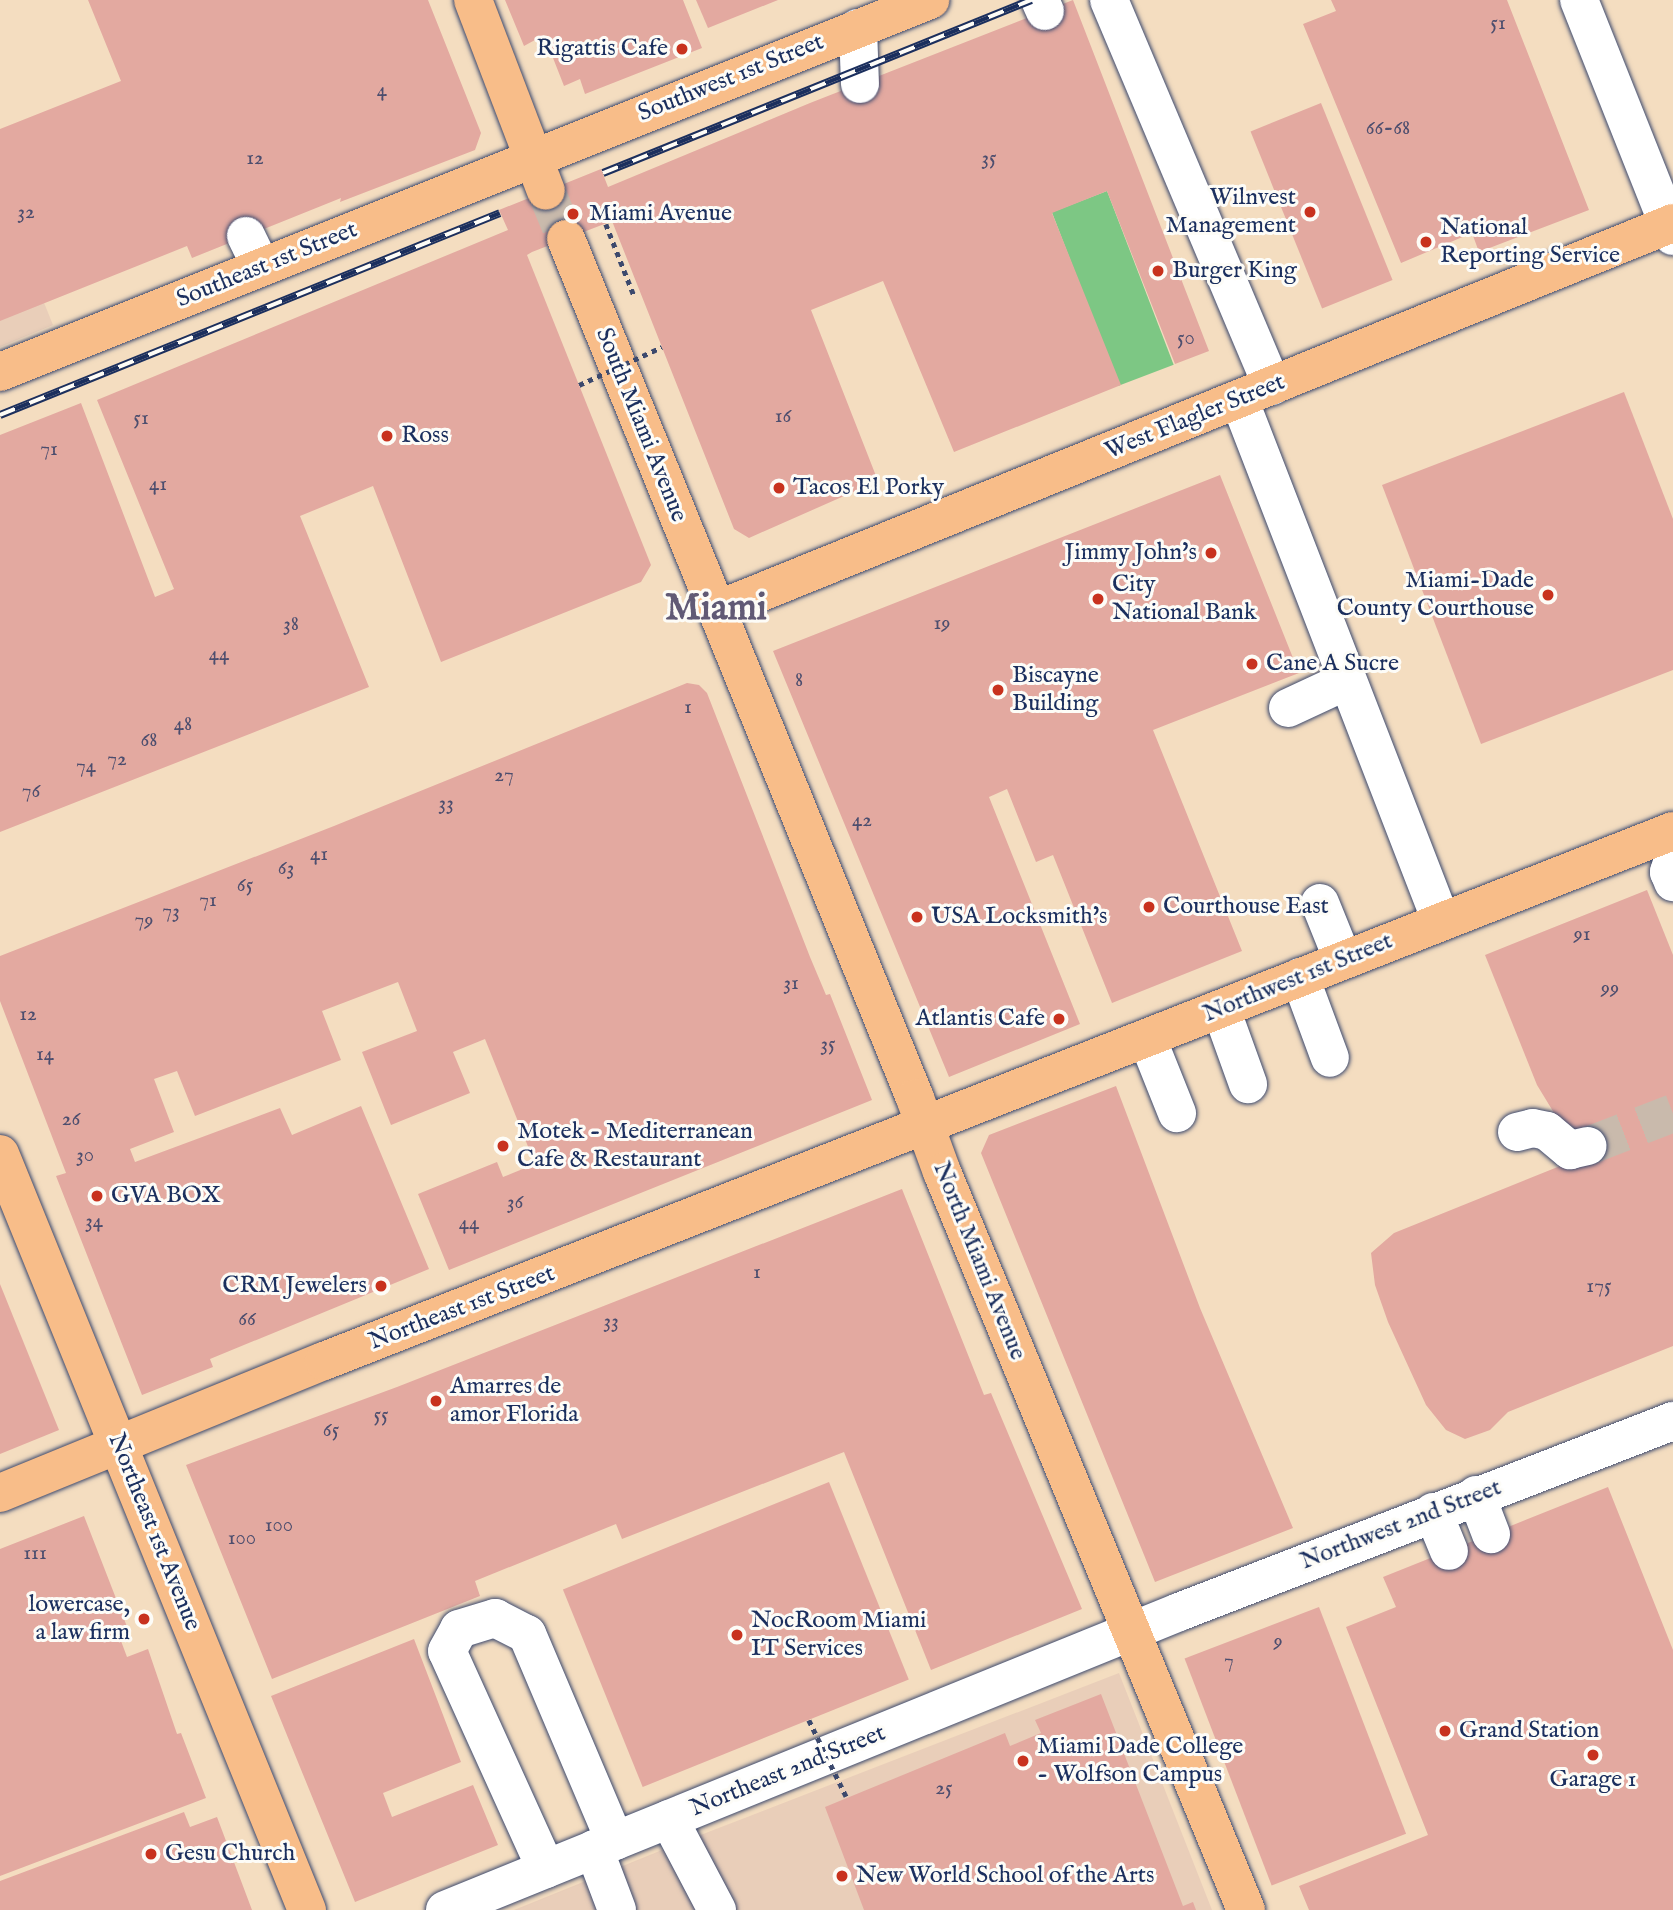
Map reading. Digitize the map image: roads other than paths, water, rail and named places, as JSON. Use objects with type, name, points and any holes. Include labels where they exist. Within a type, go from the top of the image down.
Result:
[{"type":"main road","points":[[473,0],[540,174]]},
{"type":"main road","name":"Southwest 1st Street","points":[[540,174],[859,28],[930,0]]},
{"type":"main road","name":"Southeast 1st Street","points":[[0,372],[253,252],[540,174]]},
{"type":"main road","name":"West Flagler Street","points":[[717,610],[1256,392],[1672,228]]},
{"type":"main road","name":"South Miami Avenue","points":[[566,239],[717,610]]},
{"type":"main road","name":"North Miami Avenue","points":[[717,610],[1131,1633],[1246,1910]]},
{"type":"main road","name":"Northwest 1st Street","points":[[925,1126],[1673,831]]},
{"type":"main road","name":"Northeast 1st Street","points":[[0,1493],[925,1126]]},
{"type":"main road","name":"Northeast 1st Avenue","points":[[0,1154],[307,1910]]},
{"type":"street","points":[[1109,0],[1222,263],[1256,392],[1346,681],[1441,921]]},
{"type":"street","points":[[1579,0],[1672,228]]},
{"type":"street","points":[[859,28],[860,84]]},
{"type":"street","points":[[1288,708],[1346,681]]},
{"type":"street","points":[[1673,859],[1669,872],[1673,882]]},
{"type":"street","points":[[1320,904],[1343,960]]},
{"type":"street","points":[[1300,977],[1330,1058]]},
{"type":"street","points":[[1221,1009],[1248,1084]]},
{"type":"street","points":[[1147,1038],[1177,1112]]},
{"type":"street","points":[[1517,1132],[1533,1128],[1547,1131],[1570,1150],[1588,1146]]},
{"type":"street","name":"Northwest 2nd Street","points":[[1131,1633],[1464,1500],[1673,1421]]},
{"type":"street","points":[[1464,1500],[1469,1543]]},
{"type":"street","points":[[546,1869],[447,1651],[459,1629],[495,1618],[527,1634],[604,1845],[617,1910]]},
{"type":"street","name":"Northeast 2nd Street","points":[[445,1910],[1131,1633]]},
{"type":"street","points":[[669,1818],[716,1910]]},
{"type":"tunnel","points":[[546,191],[566,239]]},
{"type":"tunnel","points":[[1588,1146],[1673,1113]]},
{"type":"railway","points":[[603,173],[1031,0]]},
{"type":"railway","points":[[0,415],[500,213]]},
{"type":"place","name":"Rigattis Cafe","points":[[682,49]]},
{"type":"place","name":"Wilnvest Management","points":[[1310,212]]},
{"type":"place","name":"Miami Avenue","points":[[573,214]]},
{"type":"place","name":"National Reporting Service","points":[[1426,242]]},
{"type":"place","name":"Burger King","points":[[1158,271]]},
{"type":"place","name":"Ross","points":[[387,436]]},
{"type":"place","name":"Tacos El Porky","points":[[779,488]]},
{"type":"place","name":"Jimmy John's","points":[[1211,553]]},
{"type":"place","name":"Miami-Dade County Courthouse","points":[[1548,595]]},
{"type":"place","name":"City National Bank","points":[[1098,599]]},
{"type":"place","name":"Cane A Sucre","points":[[1252,664]]},
{"type":"place","name":"Biscayne Building","points":[[998,690]]},
{"type":"place","name":"Courthouse East","points":[[1149,907]]},
{"type":"place","name":"USA Locksmith's","points":[[917,917]]},
{"type":"place","name":"Atlantis Cafe","points":[[1059,1019]]},
{"type":"place","name":"Motek - Mediterranean Cafe & Restaurant","points":[[503,1146]]},
{"type":"place","name":"GVA BOX","points":[[97,1196]]},
{"type":"place","name":"CRM Jewelers","points":[[381,1286]]},
{"type":"place","name":"Amarres de amor Florida","points":[[436,1401]]},
{"type":"place","name":"lowercase, a law firm","points":[[144,1619]]},
{"type":"place","name":"NocRoom Miami IT Services","points":[[737,1635]]},
{"type":"place","name":"Grand Station","points":[[1445,1731]]},
{"type":"place","name":"Garage 1","points":[[1593,1755]]},
{"type":"place","name":"Miami Dade College - Wolfson Campus","points":[[1023,1761]]},
{"type":"place","name":"Gesu Church","points":[[151,1854]]},
{"type":"place","name":"New World School of the Arts","points":[[842,1876]]},
{"type":"district","name":"Miami","points":[[716,610]]}]
